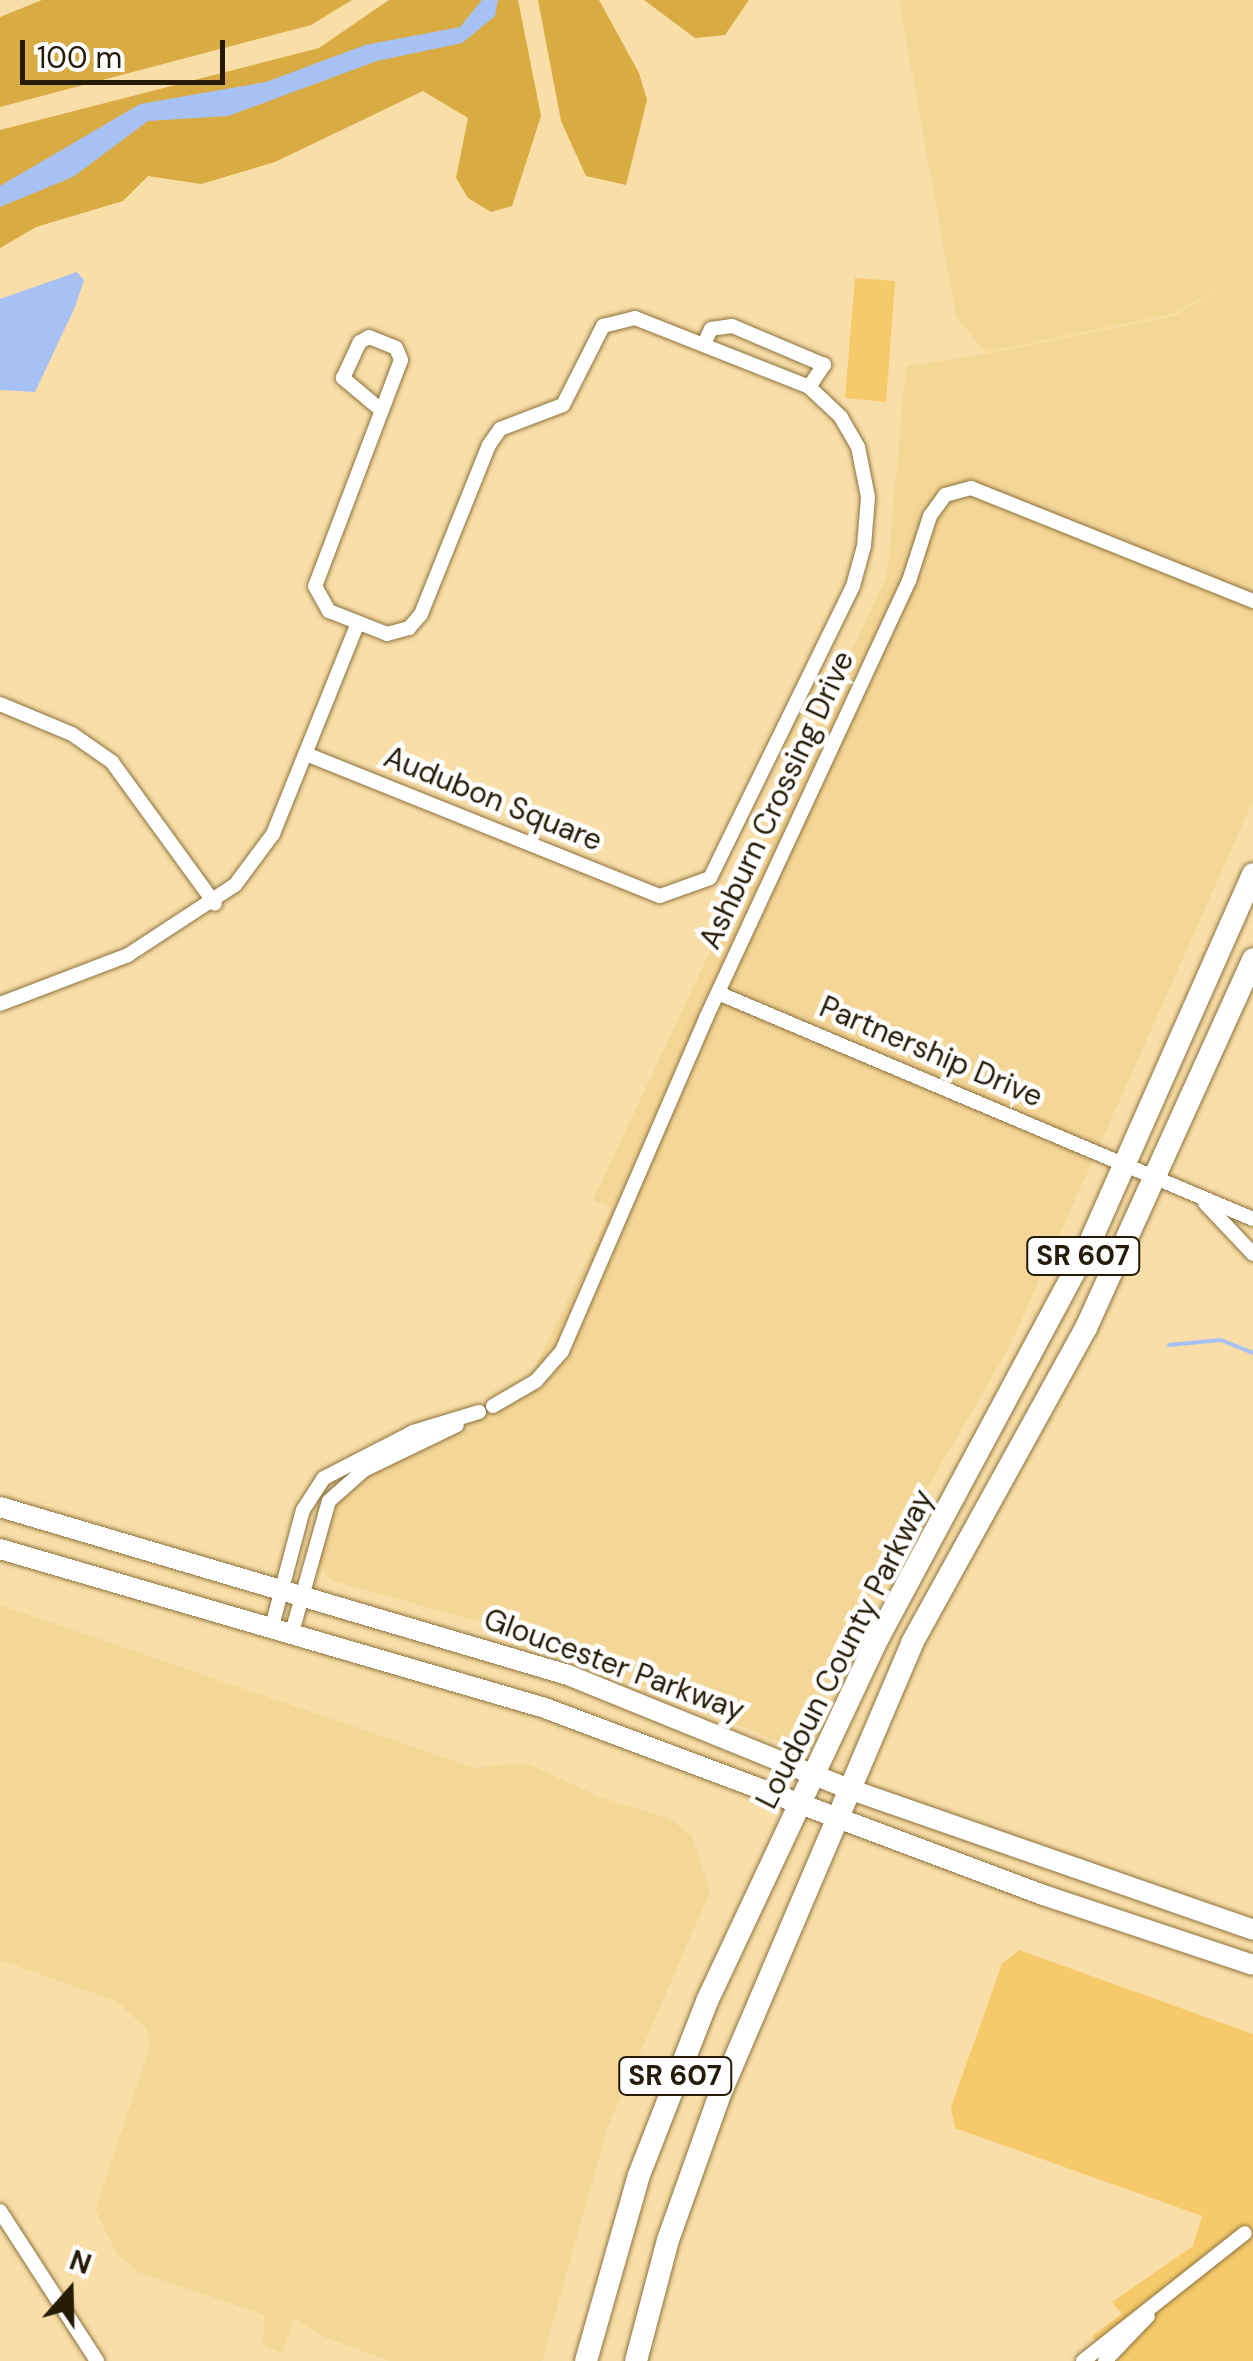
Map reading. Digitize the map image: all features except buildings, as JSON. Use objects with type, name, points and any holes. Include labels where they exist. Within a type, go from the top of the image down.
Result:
[{"type":"main road","name":"Loudoun County Parkway","points":[[586,2361],[662,2110],[899,1596],[1038,1348],[1253,874]]},
{"type":"main road","name":"Loudoun County Parkway","points":[[636,2361],[702,2141],[836,1818],[930,1608],[1063,1375],[1253,959]]},
{"type":"main road","name":"Gloucester Parkway","points":[[0,1507],[583,1680],[850,1788],[1253,1930]]},
{"type":"main road","points":[[0,1549],[545,1708],[836,1818],[1253,1965]]},
{"type":"street","points":[[381,410],[343,378],[360,342],[369,337],[396,348],[401,360],[315,586],[318,602],[357,625],[400,632],[421,614],[489,445],[500,430],[563,405],[602,326],[636,318],[809,387],[824,364],[722,324],[711,329],[704,344]]},
{"type":"street","name":"Audubon Square","points":[[306,754],[660,896],[695,887],[718,870],[857,576],[868,498],[864,463],[841,417],[809,387]]},
{"type":"street","name":"Ashburn Crossing Drive","points":[[493,1406],[536,1381],[562,1351],[718,993],[945,495],[971,488],[1253,601]]},
{"type":"street","points":[[0,1004],[128,955],[215,904],[261,854],[357,625]]},
{"type":"street","points":[[0,704],[66,731],[112,762],[215,904]]},
{"type":"street","name":"Partnership Drive","points":[[718,993],[1123,1162],[1201,1199]]},
{"type":"street","points":[[1201,1199],[1253,1219]]},
{"type":"street","points":[[1201,1199],[1253,1254]]},
{"type":"street","points":[[281,1633],[303,1510],[324,1478],[413,1432],[479,1412],[338,1489],[321,1514],[291,1592]]},
{"type":"street","points":[[0,2211],[96,2361]]},
{"type":"street","points":[[1083,2361],[1152,2311],[1245,2233]]},
{"type":"street","points":[[1105,2361],[1152,2311]]},
{"type":"shaded area","points":[[42,0],[352,0],[311,25],[0,107],[0,17]]},
{"type":"shaded area","points":[[389,0],[518,0],[541,116],[512,206],[491,212],[468,198],[456,178],[468,118],[423,91],[275,162],[201,184],[148,176],[123,201],[36,227],[0,248],[0,130],[319,48]]},
{"type":"shaded area","points":[[538,0],[599,0],[639,73],[647,100],[626,185],[586,176],[561,121]]},
{"type":"shaded area","points":[[644,0],[749,0],[725,35],[695,38]]},
{"type":"shaded area","points":[[899,0],[1253,0],[1253,801],[1009,1348],[904,1527],[807,1731],[779,1742],[509,1630],[330,1580],[320,1564],[303,1559],[330,1493],[366,1464],[524,1390],[612,1208],[593,1200],[887,576],[906,366],[975,356],[1174,316],[1231,281],[1173,314],[985,352],[956,316]]},
{"type":"shaded area","points":[[855,278],[895,281],[886,402],[845,398]]},
{"type":"shaded area","points":[[0,1605],[474,1768],[526,1763],[602,1798],[668,1818],[691,1835],[710,1892],[607,2129],[542,2361],[390,2361],[322,2336],[294,2318],[283,2353],[263,2345],[265,2315],[138,2272],[116,2252],[95,2209],[150,2047],[147,2029],[116,2001],[0,1960]]},
{"type":"shaded area","points":[[1019,1950],[1253,2034],[1253,2361],[1115,2361],[1092,2336],[1122,2314],[1112,2302],[1193,2246],[1202,2216],[955,2128],[951,2107],[1002,1964]]},
{"type":"water","points":[[482,0],[498,0],[495,16],[462,43],[377,61],[228,116],[148,121],[73,177],[0,207],[0,186],[140,104],[266,82],[365,45],[460,27]]},
{"type":"water","points":[[77,272],[84,280],[75,307],[35,392],[0,390],[0,299]]},
{"type":"waterway","points":[[1169,1345],[1221,1340],[1253,1353]]}]
